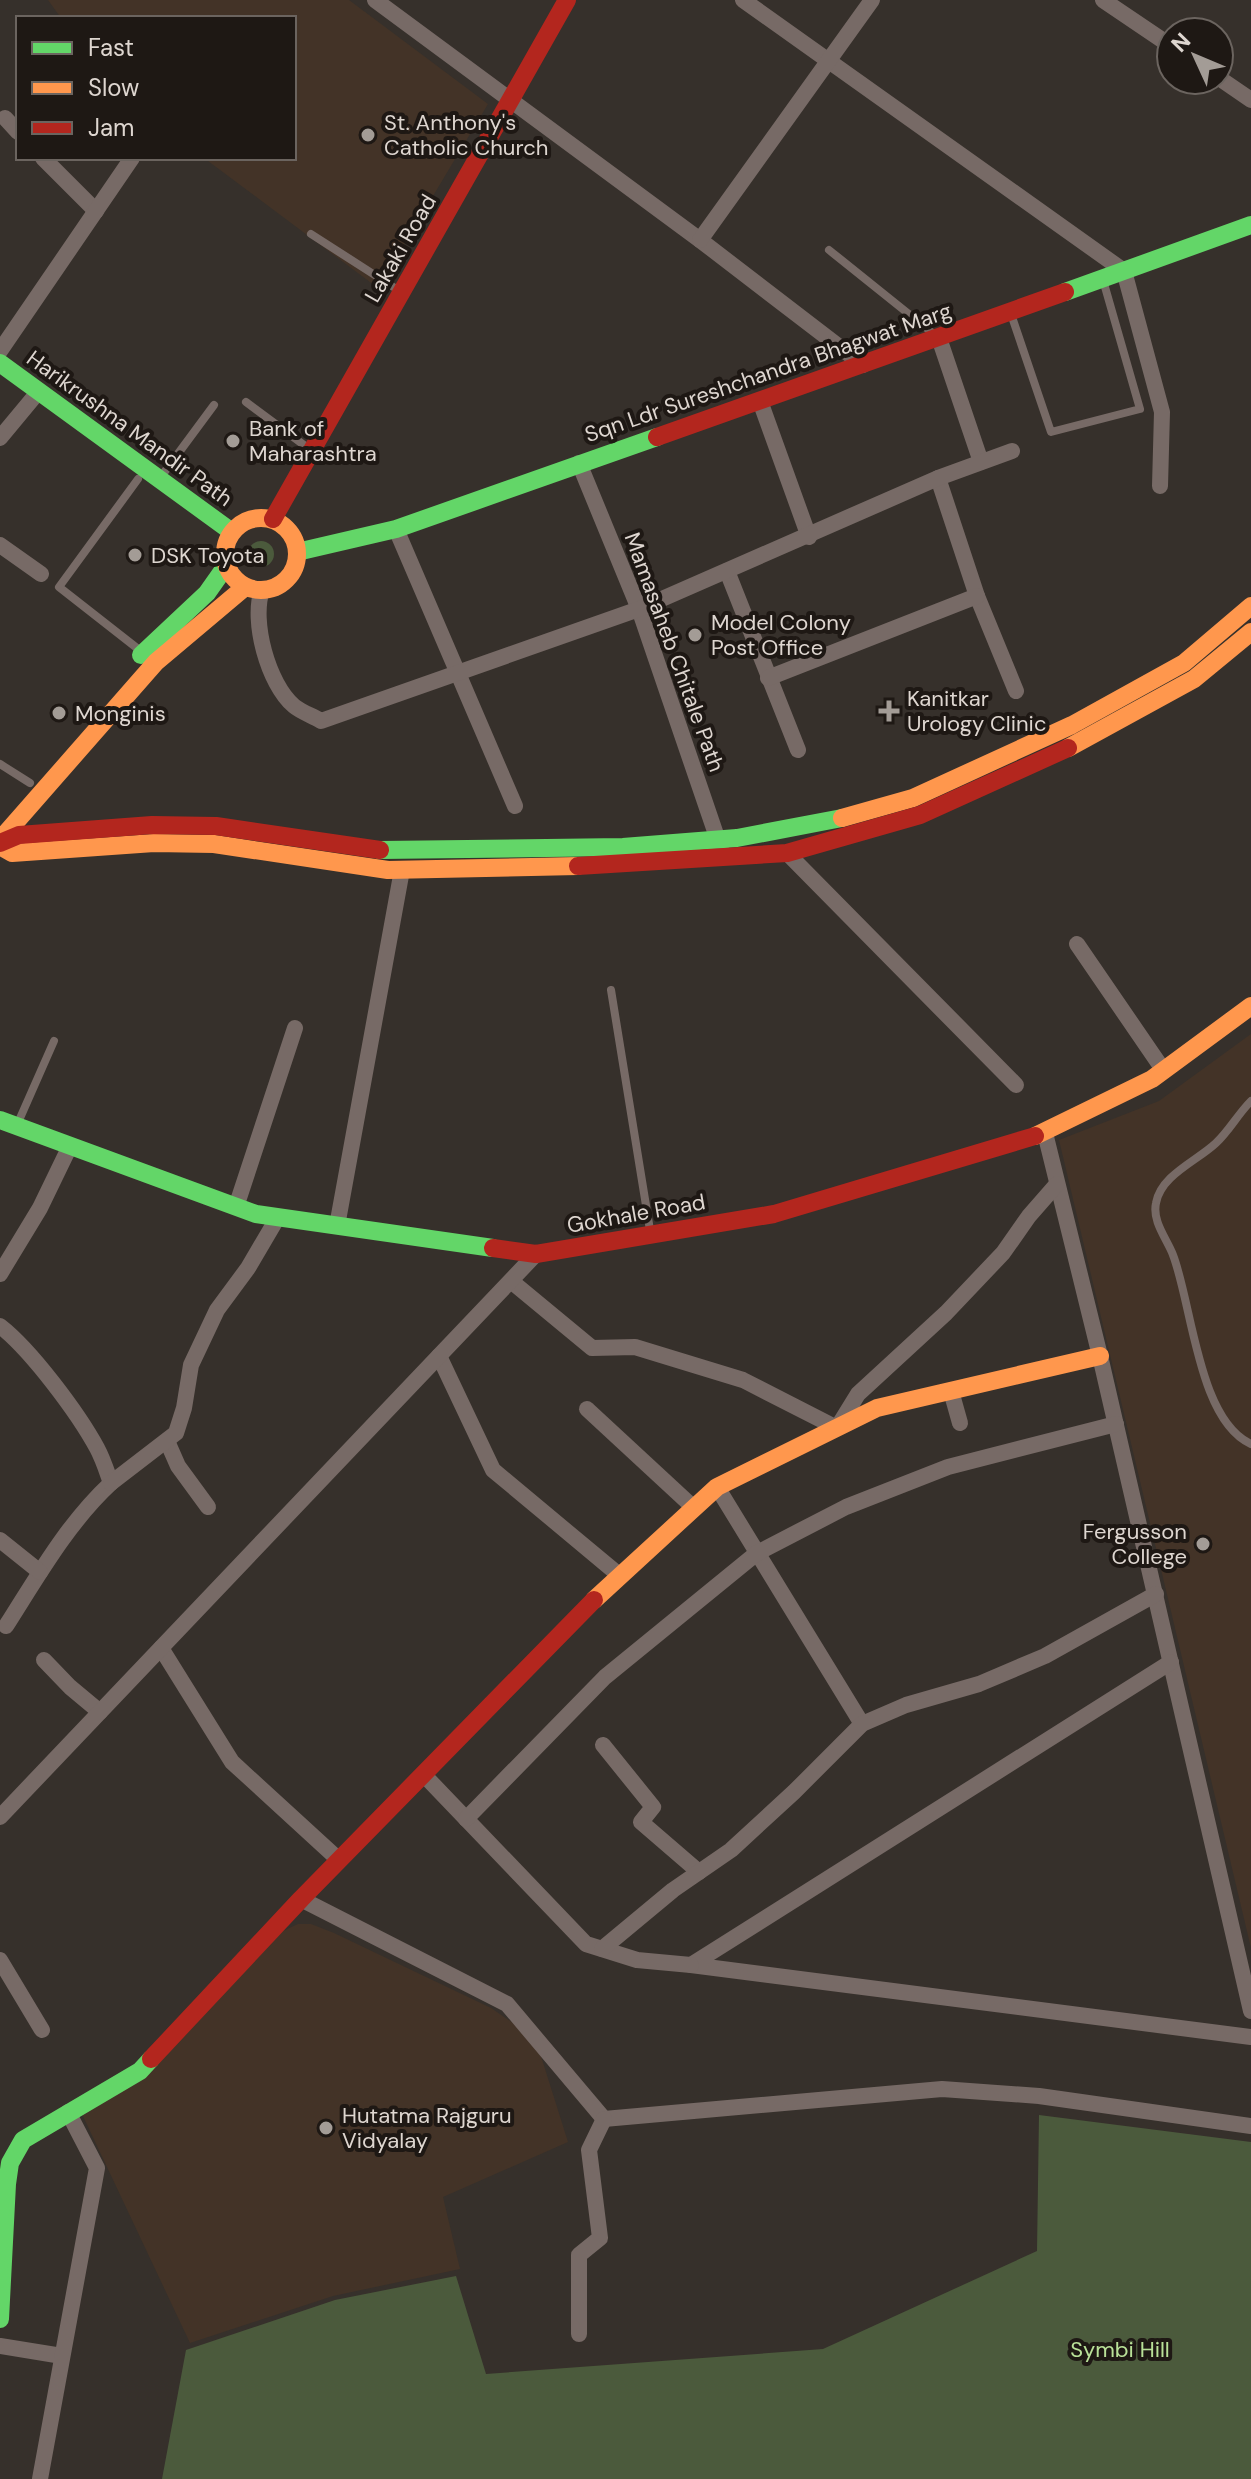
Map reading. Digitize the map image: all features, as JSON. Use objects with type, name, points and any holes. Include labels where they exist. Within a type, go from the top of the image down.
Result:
[{"type":"street","points":[[375,0],[700,240],[863,365]]},
{"type":"street","name":"Lakaki Road","points":[[273,519],[567,0]]},
{"type":"street","points":[[743,0],[1124,271],[1162,412],[1160,486]]},
{"type":"street","points":[[700,240],[872,0]]},
{"type":"street","points":[[1103,0],[1155,35]]},
{"type":"street","points":[[5,118],[16,130]]},
{"type":"street","points":[[45,160],[96,211]]},
{"type":"street","points":[[0,351],[131,160]]},
{"type":"street","name":"Sqn Ldr Sureshchandra Bhagwat Marg","points":[[297,552],[396,529],[1251,225]]},
{"type":"street","points":[[939,338],[981,462]]},
{"type":"street","name":"Harikrushna Mandir Path","points":[[0,363],[232,532]]},
{"type":"street","points":[[0,438],[39,391]]},
{"type":"street","points":[[760,401],[809,537]]},
{"type":"street","points":[[254,588],[258,624],[278,684],[293,706],[321,721],[639,609],[938,478],[1012,451]]},
{"type":"street","name":"Mamasaheb Chitale Path","points":[[579,463],[639,609],[721,849]]},
{"type":"street","points":[[938,478],[977,596],[1016,691]]},
{"type":"street","points":[[254,518],[273,519],[290,532],[297,552],[295,567],[276,587],[254,588],[233,578],[226,566],[225,548],[232,532],[241,523],[254,518]]},
{"type":"street","points":[[396,529],[515,806]]},
{"type":"street","points":[[0,545],[41,574]]},
{"type":"street","points":[[0,817],[143,653],[207,593],[226,566]]},
{"type":"street","points":[[727,571],[798,750]]},
{"type":"street","points":[[0,843],[156,662],[254,588]]},
{"type":"street","points":[[768,678],[977,596]]},
{"type":"street","points":[[0,843],[19,835],[152,825],[216,826],[389,851],[623,847],[787,853],[920,815],[1184,663],[1251,606]]},
{"type":"street","points":[[0,843],[12,853],[154,843],[214,844],[388,870],[623,865],[721,849],[913,798],[1015,761],[1080,742],[1194,679],[1251,632]]},
{"type":"street","points":[[787,853],[1016,1085]]},
{"type":"street","points":[[337,1226],[402,870]]},
{"type":"street","points":[[1077,944],[1164,1071]]},
{"type":"street","name":"Gokhale Road","points":[[8,1123],[256,1214],[536,1254],[774,1214],[1045,1133],[1152,1079],[1251,1006]]},
{"type":"street","points":[[236,1207],[295,1028]]},
{"type":"street","points":[[1045,1133],[1156,1594],[1251,2011]]},
{"type":"street","points":[[0,1274],[40,1208],[70,1146]]},
{"type":"street","points":[[837,1428],[858,1394],[946,1313],[1003,1253],[1057,1184]]},
{"type":"street","points":[[6,1626],[87,1505],[176,1433],[184,1408],[191,1365],[217,1310],[248,1268],[278,1217]]},
{"type":"street","points":[[0,1817],[536,1254]]},
{"type":"street","points":[[511,1281],[592,1348],[635,1347],[743,1380],[837,1428]]},
{"type":"street","points":[[0,1326],[64,1398],[99,1450],[111,1483]]},
{"type":"street","points":[[439,1356],[493,1470],[619,1575]]},
{"type":"street","points":[[0,2319],[3,2186],[10,2163],[23,2140],[140,2071],[301,1899],[619,1575],[717,1487],[877,1408],[1100,1356]]},
{"type":"street","points":[[951,1391],[960,1423]]},
{"type":"street","points":[[587,1409],[694,1508]]},
{"type":"street","points":[[466,1819],[605,1677],[757,1553],[846,1507],[948,1467],[1116,1424]]},
{"type":"street","points":[[167,1441],[178,1466],[208,1507]]},
{"type":"street","points":[[717,1487],[862,1724]]},
{"type":"street","points":[[0,1540],[40,1572]]},
{"type":"street","points":[[602,1949],[673,1890],[741,1840],[862,1724],[906,1705],[979,1684],[1045,1656],[1156,1594]]},
{"type":"street","points":[[161,1648],[232,1762],[339,1860]]},
{"type":"street","points":[[44,1660],[100,1712]]},
{"type":"street","points":[[691,1965],[1171,1662]]},
{"type":"street","points":[[603,1745],[653,1807],[641,1822],[699,1872]]},
{"type":"street","points":[[424,1775],[586,1944],[637,1960],[1251,2037]]},
{"type":"street","points":[[301,1899],[507,2004],[604,2119]]},
{"type":"street","points":[[0,1960],[42,2030]]},
{"type":"street","points":[[604,2119],[942,2089],[1039,2096],[1251,2126]]},
{"type":"street","points":[[40,2479],[97,2168],[68,2112]]},
{"type":"street","points":[[579,2334],[579,2255],[600,2238],[589,2150],[604,2119]]},
{"type":"street","points":[[0,2346],[62,2356]]},
{"type":"lane","points":[[311,234],[402,293]]},
{"type":"lane","points":[[829,250],[939,338]]},
{"type":"lane","points":[[1011,312],[1051,432],[1140,409],[1102,280]]},
{"type":"lane","points":[[246,402],[312,451]]},
{"type":"lane","points":[[159,478],[214,405]]},
{"type":"lane","points":[[138,479],[59,587],[143,653]]},
{"type":"lane","points":[[0,764],[30,783]]},
{"type":"lane","points":[[611,990],[651,1235]]},
{"type":"lane","points":[[8,1123],[54,1041]]},
{"type":"lane","points":[[1251,1101],[1217,1143],[1164,1184],[1155,1204],[1158,1223],[1173,1255],[1206,1385],[1222,1416],[1251,1444]]},
{"type":"shaded area","name":"St. Anthony's Catholic Church","points":[[48,0],[349,0],[488,104],[378,288],[207,160],[296,160],[296,16],[60,16]]},
{"type":"shaded area","name":"Fergusson College","points":[[1251,1034],[1251,1948],[1059,1140],[1159,1101]]},
{"type":"shaded area","name":"Hutatma Rajguru Vidyalay","points":[[298,1924],[311,1924],[334,1933],[491,2008],[519,2027],[540,2053],[568,2142],[443,2197],[460,2269],[333,2296],[190,2343],[82,2114],[283,1931]]},
{"type":"green space","points":[[261,541],[270,545],[274,554],[270,563],[261,567],[252,563],[248,554],[252,545]]},
{"type":"green space","name":"Symbi Hill","points":[[1039,2115],[1251,2142],[1251,2479],[162,2479],[186,2350],[335,2300],[456,2276],[486,2374],[823,2349],[1037,2251]]},
{"type":"traffic: fast","points":[[1065,292],[1251,225]]},
{"type":"traffic: fast","points":[[0,363],[232,532]]},
{"type":"traffic: fast","points":[[297,552],[396,529],[657,437]]},
{"type":"traffic: fast","points":[[141,655],[207,593],[226,566]]},
{"type":"traffic: fast","points":[[380,850],[623,847],[737,838],[842,818]]},
{"type":"traffic: fast","points":[[0,1120],[256,1214],[493,1248]]},
{"type":"traffic: fast","points":[[0,2319],[7,2184],[10,2163],[23,2140],[140,2071],[151,2059]]},
{"type":"traffic: slow","points":[[268,518],[287,528],[295,540],[297,554],[295,568],[287,580],[275,588],[254,590],[235,580],[227,568],[225,547],[235,528],[247,520],[268,518]]},
{"type":"traffic: slow","points":[[0,840],[156,662],[245,587]]},
{"type":"traffic: slow","points":[[842,818],[913,798],[1072,725],[1184,663],[1251,606]]},
{"type":"traffic: slow","points":[[1068,748],[1194,679],[1251,632]]},
{"type":"traffic: slow","points":[[0,846],[12,853],[154,843],[214,844],[388,870],[578,866]]},
{"type":"traffic: slow","points":[[1035,1136],[1152,1079],[1251,1006]]},
{"type":"traffic: slow","points":[[594,1600],[717,1487],[877,1408],[1100,1356]]},
{"type":"traffic: jam","points":[[273,519],[567,0]]},
{"type":"traffic: jam","points":[[657,437],[1065,292]]},
{"type":"traffic: jam","points":[[578,866],[787,853],[920,815],[1068,748]]},
{"type":"traffic: jam","points":[[0,843],[19,835],[152,825],[216,826],[380,850]]},
{"type":"traffic: jam","points":[[493,1248],[536,1254],[774,1214],[1035,1136]]},
{"type":"traffic: jam","points":[[151,2059],[301,1899],[594,1600]]},
{"type":"place","name":"St. Anthony's Catholic Church","points":[[368,135]]},
{"type":"place","name":"Bank of Maharashtra","points":[[233,441]]},
{"type":"place","name":"DSK Toyota","points":[[135,555]]},
{"type":"place","name":"Model Colony Post Office","points":[[695,635]]},
{"type":"place","name":"Kanitkar Urology Clinic","points":[[889,711]]},
{"type":"place","name":"Monginis","points":[[59,713]]},
{"type":"place","name":"Fergusson College","points":[[1203,1544]]},
{"type":"place","name":"Hutatma Rajguru Vidyalay","points":[[326,2128]]}]
